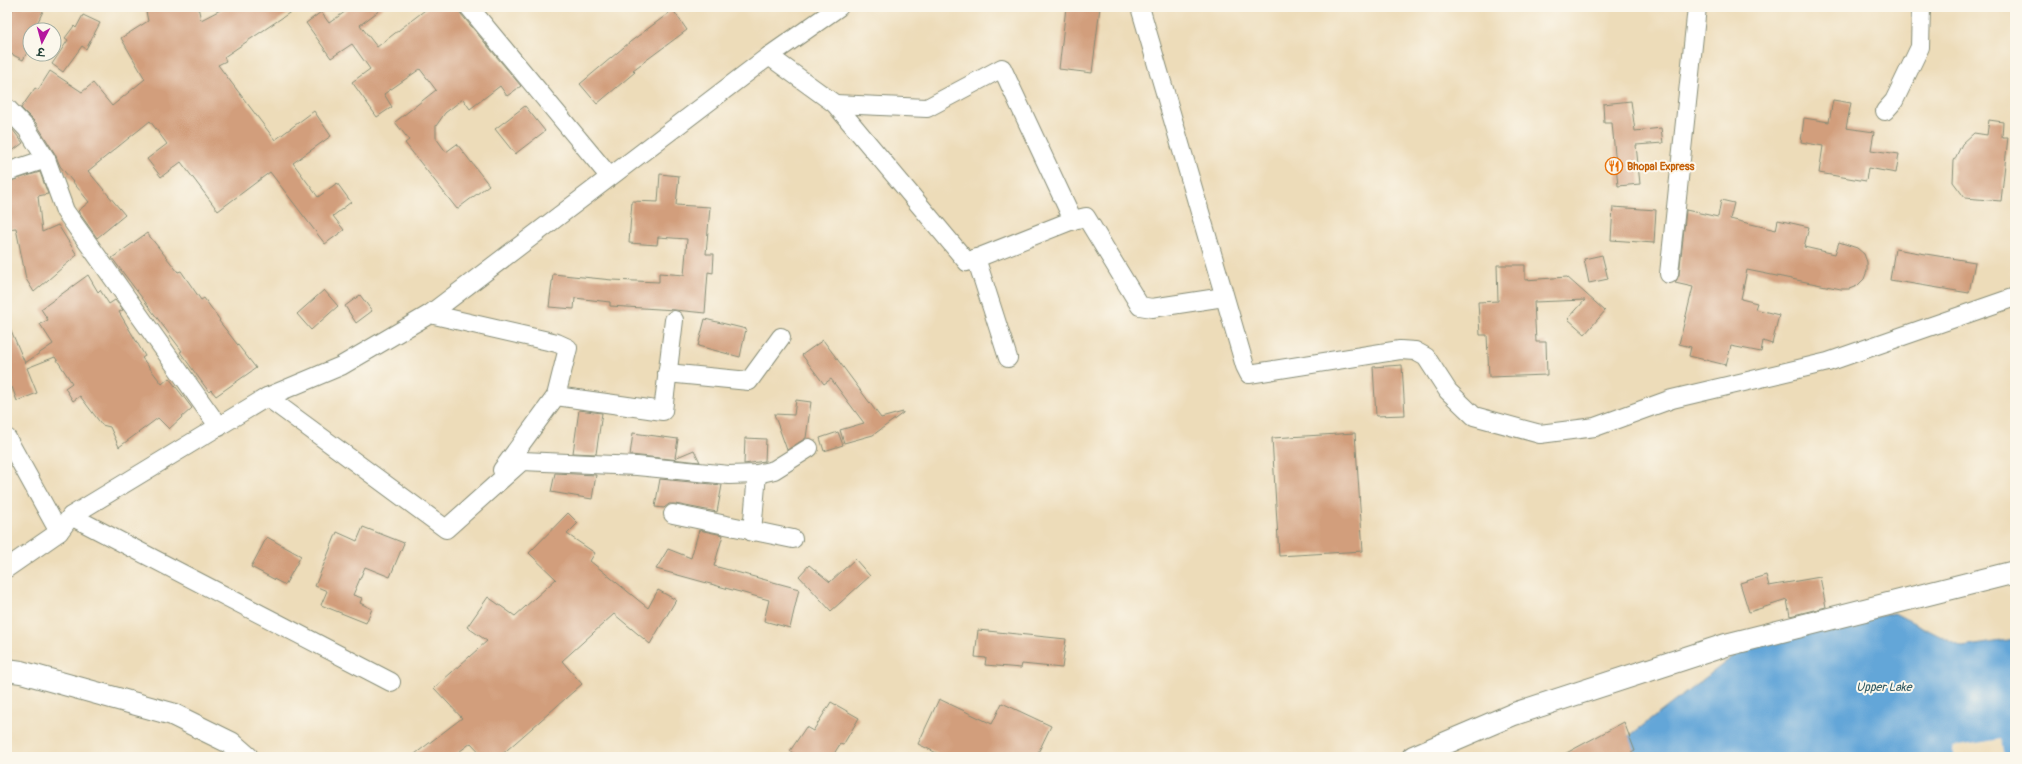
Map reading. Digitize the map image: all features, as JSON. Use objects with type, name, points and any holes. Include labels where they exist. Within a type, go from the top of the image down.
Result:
[{"type":"street","points":[[469,7],[609,176]]},
{"type":"street","points":[[7,568],[59,532],[71,516],[267,397],[341,366],[430,314],[609,176],[769,56],[839,7]]},
{"type":"street","points":[[1140,7],[1244,366],[1250,374],[1400,350],[1415,351],[1426,357],[1448,391],[1474,416],[1540,434],[1595,426],[1672,399],[1828,362],[2015,297]]},
{"type":"street","points":[[1670,274],[1697,7]]},
{"type":"street","points":[[1885,111],[1894,101],[1920,47],[1922,7]]},
{"type":"street","points":[[769,56],[835,104],[967,262],[1073,220],[1086,217],[1140,306],[1152,308],[1224,297]]},
{"type":"street","points":[[835,104],[927,108],[1002,68],[1073,220]]},
{"type":"street","points":[[7,108],[27,129],[46,158],[65,212],[219,427]]},
{"type":"street","points":[[7,172],[46,158]]},
{"type":"street","points":[[976,258],[1008,358]]},
{"type":"street","points":[[430,314],[557,342],[568,348],[556,396],[484,495]]},
{"type":"street","points":[[556,396],[663,411],[674,320]]},
{"type":"street","points":[[668,373],[749,381],[781,337]]},
{"type":"street","points":[[267,397],[446,529],[522,461],[637,466],[730,475],[757,474],[774,470],[808,448]]},
{"type":"street","points":[[7,438],[59,532]]},
{"type":"street","points":[[752,532],[757,474]]},
{"type":"street","points":[[673,514],[752,532],[793,539]]},
{"type":"street","points":[[71,516],[391,682]]},
{"type":"street","points":[[1413,757],[1514,714],[1726,645],[2015,572]]},
{"type":"street","points":[[7,670],[20,672],[172,714],[237,752]]},
{"type":"water","name":"Upper Lake","points":[[1894,613],[1962,647],[2015,639],[2015,757],[1602,757],[1748,645]]},
{"type":"pier","points":[[2001,739],[2004,757],[1955,757],[1952,747]]},
{"type":"building","points":[[14,7],[45,7],[38,22],[22,22],[22,60],[7,52],[7,20]]},
{"type":"building","points":[[145,7],[198,7],[201,20],[226,7],[298,7],[224,57],[226,61],[218,65],[275,140],[314,111],[331,136],[293,163],[318,197],[337,183],[351,202],[333,216],[344,230],[325,244],[270,172],[218,211],[181,162],[161,177],[147,159],[167,144],[150,121],[88,171],[125,215],[97,238],[78,211],[89,202],[60,166],[55,154],[36,123],[21,108],[35,88],[38,90],[50,71],[82,92],[93,83],[112,106],[145,79],[121,38],[148,21]]},
{"type":"building","points":[[352,7],[384,7],[360,25],[377,47],[429,7],[459,7],[461,14],[521,86],[507,96],[500,86],[470,109],[463,99],[445,113],[436,126],[436,138],[446,152],[457,144],[489,185],[457,209],[405,143],[409,140],[395,122],[436,90],[420,69],[384,94],[392,107],[377,117],[352,82],[370,69],[352,44],[331,58],[306,23],[321,12],[329,23]]},
{"type":"building","points":[[1066,7],[1100,7],[1092,73],[1059,69]]},
{"type":"building","points":[[673,10],[687,30],[633,70],[635,72],[597,104],[580,84],[630,42]]},
{"type":"building","points":[[83,15],[100,23],[86,49],[82,46],[63,72],[52,64],[53,62],[62,62],[62,49],[68,40],[65,38],[74,26],[76,28]]},
{"type":"building","points":[[1833,100],[1851,103],[1846,128],[1874,132],[1871,150],[1899,154],[1896,173],[1868,168],[1866,181],[1819,173],[1823,146],[1801,142],[1804,118],[1829,122]]},
{"type":"building","points":[[1631,101],[1635,131],[1661,128],[1663,143],[1636,145],[1640,184],[1618,186],[1612,123],[1604,123],[1603,104]]},
{"type":"building","points":[[525,106],[545,131],[515,154],[495,129]]},
{"type":"building","points":[[1989,120],[2003,122],[2002,137],[2008,137],[2001,201],[1965,198],[1953,182],[1954,161],[1962,144],[1974,133],[1987,135]]},
{"type":"building","points":[[9,125],[23,143],[7,155],[7,128]]},
{"type":"building","points":[[40,172],[48,194],[38,196],[42,232],[58,225],[77,255],[34,292],[26,279],[16,228],[7,229],[7,182]]},
{"type":"building","points":[[660,174],[679,176],[676,205],[710,207],[706,254],[714,254],[713,273],[708,272],[705,313],[610,306],[610,302],[575,298],[574,309],[549,307],[553,274],[612,280],[659,282],[659,273],[684,275],[687,239],[658,237],[657,245],[629,243],[632,201],[658,202]]},
{"type":"building","points":[[1721,200],[1734,203],[1730,219],[1776,230],[1778,220],[1809,227],[1804,247],[1835,254],[1839,242],[1857,248],[1864,254],[1867,262],[1867,271],[1864,279],[1857,286],[1849,289],[1841,289],[1747,270],[1741,299],[1757,303],[1755,309],[1779,315],[1772,344],[1763,341],[1761,352],[1731,346],[1726,365],[1689,356],[1691,347],[1679,344],[1693,287],[1675,283],[1679,275],[1686,210],[1718,217]]},
{"type":"building","points":[[1613,207],[1656,210],[1654,243],[1611,240]]},
{"type":"building","points":[[147,233],[178,272],[181,271],[201,300],[204,298],[220,320],[219,321],[256,368],[216,396],[211,390],[209,392],[180,352],[182,351],[112,258]]},
{"type":"building","points":[[1895,249],[1975,262],[1969,293],[1890,280]]},
{"type":"building","points":[[1602,255],[1608,279],[1589,283],[1584,259]]},
{"type":"building","points":[[1497,265],[1525,265],[1525,280],[1567,277],[1605,311],[1585,334],[1568,319],[1585,300],[1534,302],[1536,342],[1546,342],[1547,375],[1489,377],[1487,335],[1480,335],[1478,302],[1498,301]]},
{"type":"building","points":[[88,275],[98,292],[100,290],[109,304],[115,300],[123,310],[119,312],[145,356],[142,358],[162,384],[169,378],[192,408],[169,429],[158,418],[119,447],[110,427],[102,425],[80,396],[73,401],[65,388],[72,383],[55,357],[27,368],[37,393],[17,401],[12,387],[7,389],[7,321],[25,363],[53,344],[40,324],[48,320],[41,309]]},
{"type":"building","points":[[324,290],[338,306],[311,330],[297,314]]},
{"type":"building","points":[[360,295],[372,311],[356,323],[345,306]]},
{"type":"building","points":[[705,319],[746,329],[740,357],[698,346]]},
{"type":"building","points":[[823,340],[881,418],[903,413],[873,435],[844,443],[840,430],[864,423],[831,379],[824,384],[802,355]]},
{"type":"building","points":[[1402,365],[1405,415],[1376,416],[1373,367]]},
{"type":"building","points":[[796,400],[811,402],[806,438],[787,450],[774,414],[794,415]]},
{"type":"building","points":[[579,410],[602,413],[596,454],[573,453]]},
{"type":"building","points":[[838,432],[843,445],[824,451],[820,438]]},
{"type":"building","points":[[633,433],[678,439],[675,458],[694,450],[700,462],[630,455]]},
{"type":"building","points":[[1355,433],[1363,551],[1279,556],[1272,438]]},
{"type":"building","points":[[745,438],[766,439],[765,461],[744,464]]},
{"type":"building","points":[[555,473],[596,475],[592,499],[551,492]]},
{"type":"building","points":[[660,479],[722,485],[717,512],[675,504],[669,504],[664,508],[655,507]]},
{"type":"building","points":[[568,513],[578,523],[567,534],[595,553],[590,561],[648,608],[658,590],[676,600],[650,644],[614,614],[562,661],[582,684],[499,757],[484,757],[471,743],[452,757],[411,757],[462,718],[434,688],[487,641],[467,627],[488,597],[515,616],[556,579],[529,553]]},
{"type":"building","points":[[363,527],[404,543],[390,577],[365,567],[353,595],[362,598],[360,603],[372,609],[366,623],[321,605],[327,591],[315,586],[337,532],[357,541]]},
{"type":"building","points":[[699,530],[723,535],[714,566],[799,589],[790,628],[764,621],[769,600],[656,569],[668,549],[691,558]]},
{"type":"building","points":[[267,537],[301,556],[285,585],[251,567]]},
{"type":"building","points":[[855,559],[870,576],[831,611],[799,576],[809,565],[830,582]]},
{"type":"building","points":[[1766,575],[1769,586],[1820,577],[1826,607],[1790,616],[1787,600],[1749,612],[1740,583]]},
{"type":"building","points":[[978,630],[1066,639],[1062,668],[1022,664],[1021,668],[985,665],[986,658],[975,657]]},
{"type":"building","points":[[939,699],[992,724],[1002,703],[1051,726],[1036,757],[945,757],[918,744]]},
{"type":"building","points":[[831,702],[859,718],[843,745],[840,744],[832,757],[799,757],[790,751],[806,727],[813,731]]},
{"type":"building","points":[[1624,722],[1635,751],[1623,757],[1559,757]]},
{"type":"place","name":"Bhopal Express","points":[[1614,166]]}]
